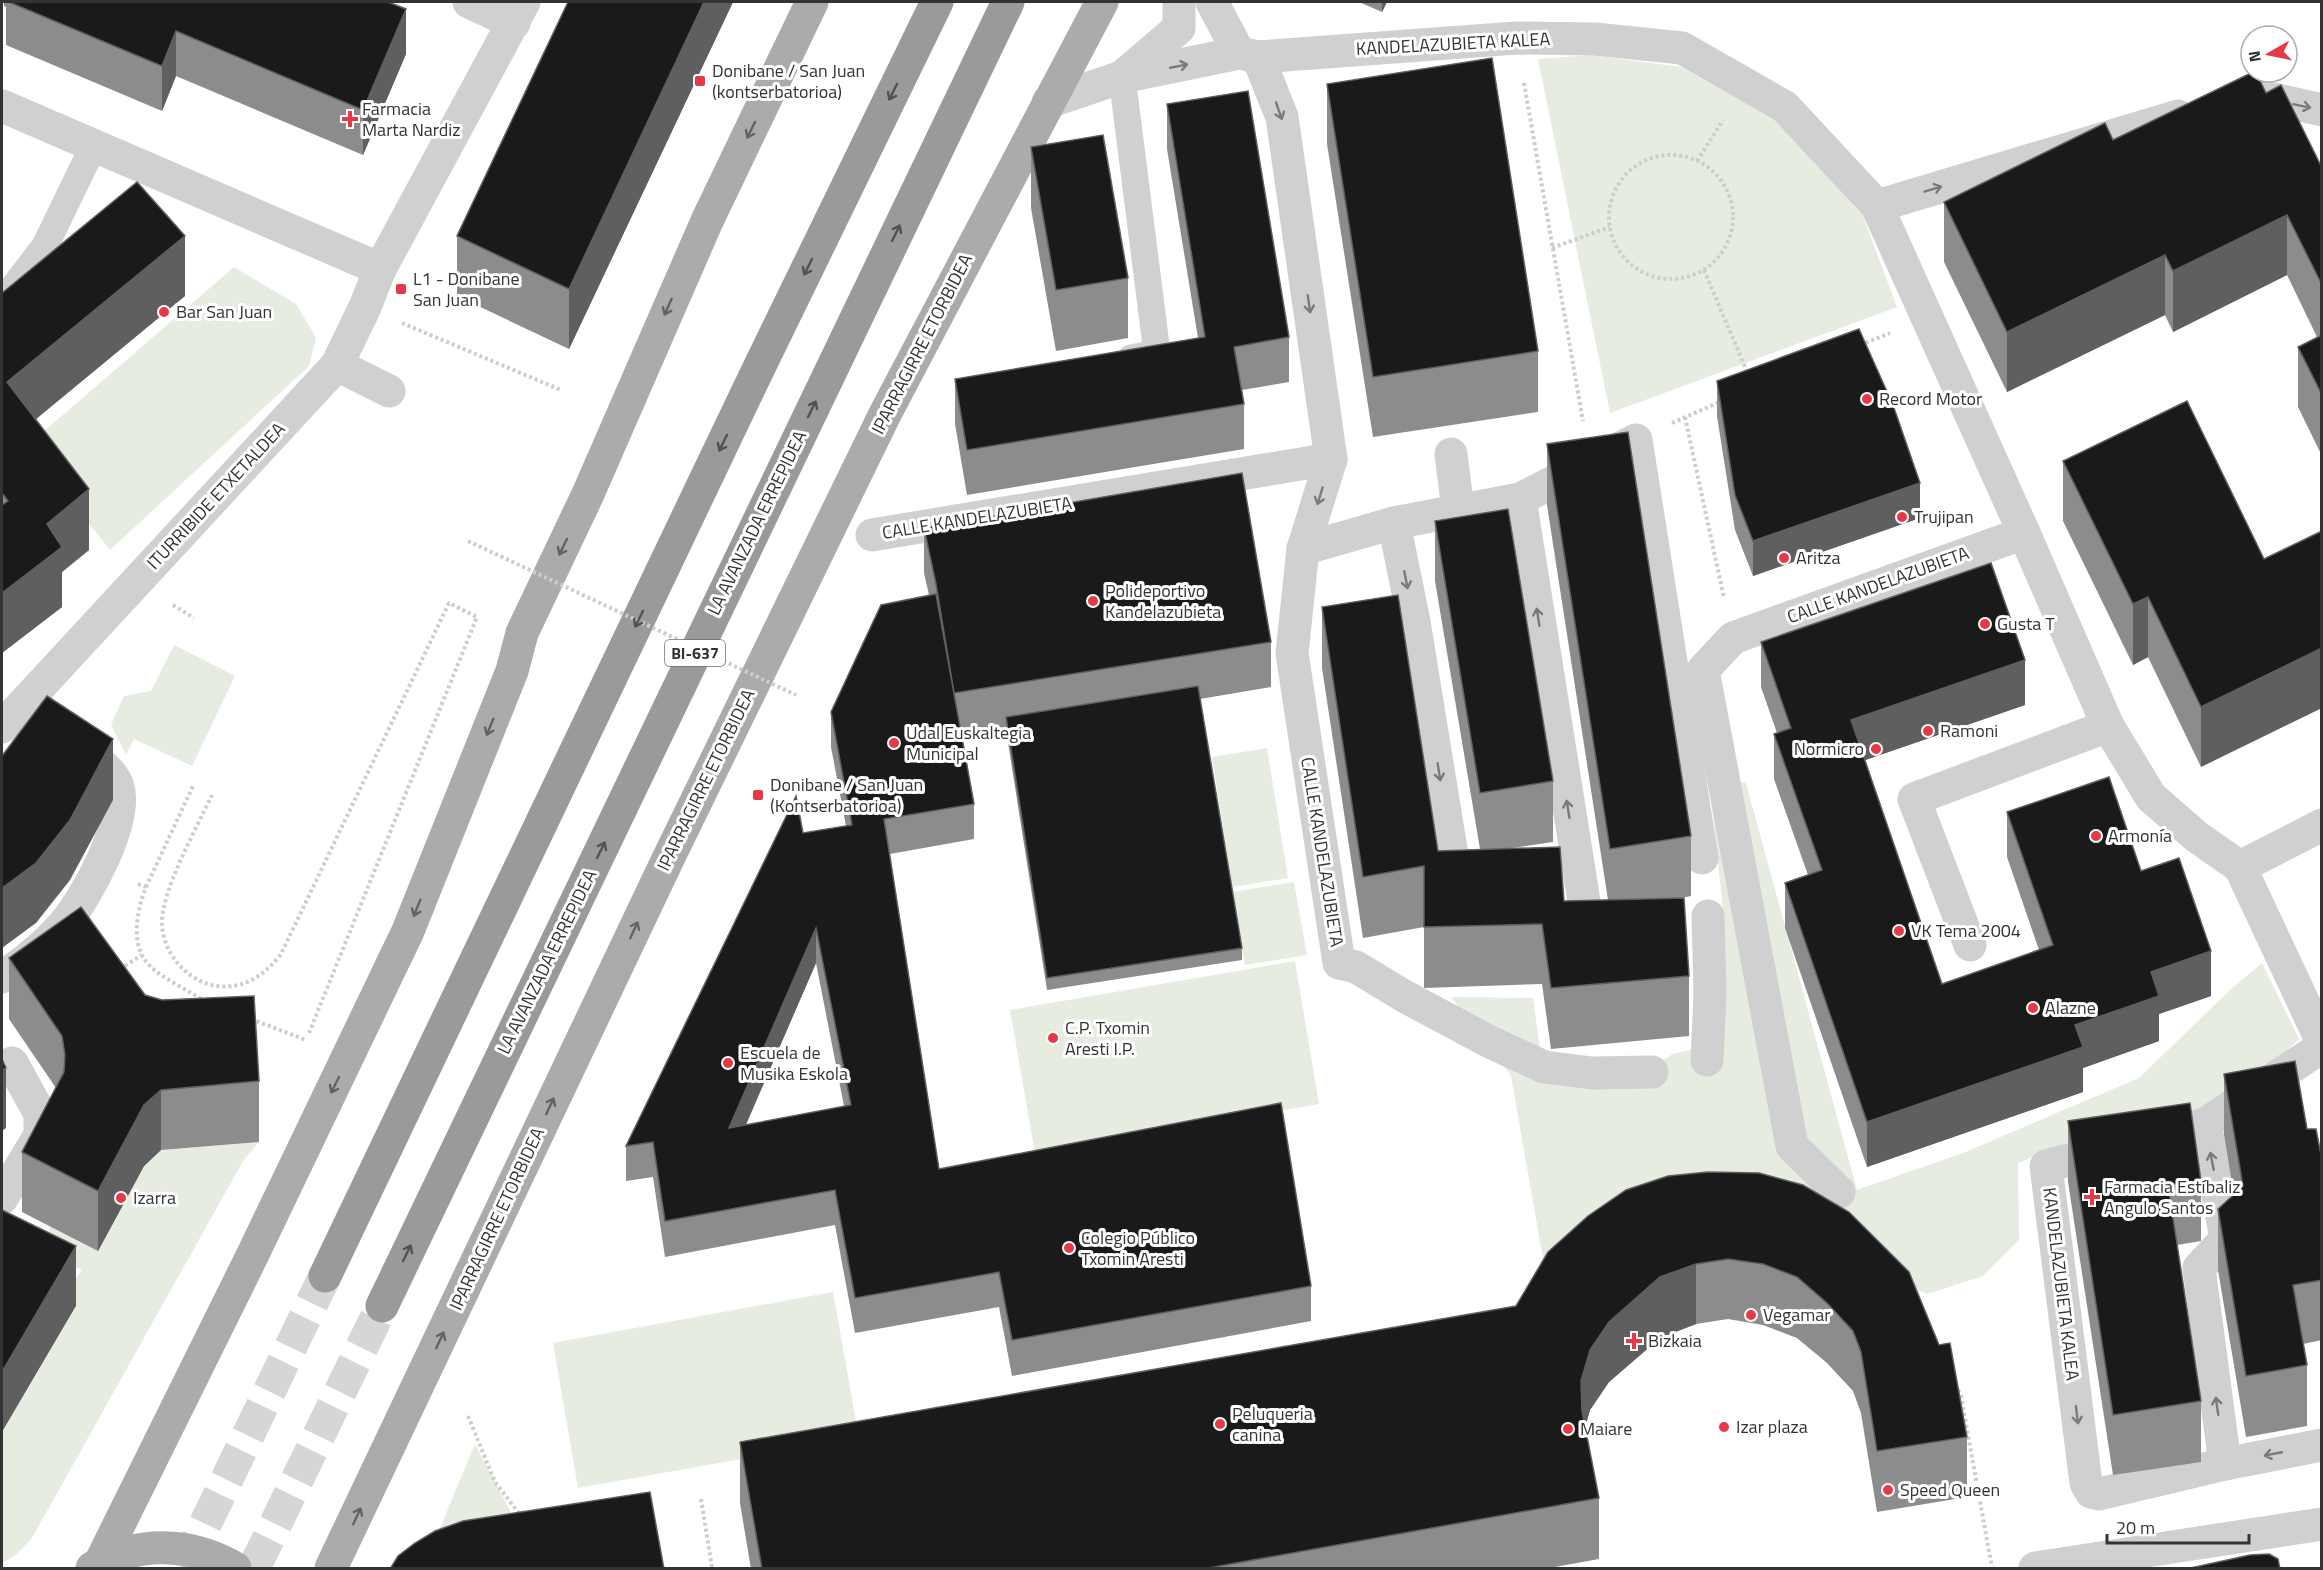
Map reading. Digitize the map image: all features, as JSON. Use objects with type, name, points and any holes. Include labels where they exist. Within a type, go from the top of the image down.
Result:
[{"type":"highway","points":[[912,52],[931,2]]},
{"type":"highway","points":[[325,1276],[937,2]]},
{"type":"highway","name":"LA AVANZADA ERREPIDEA","points":[[382,1306],[1008,2]]},
{"type":"highway","points":[[914,196],[1027,2]]},
{"type":"main road","points":[[96,1566],[253,1254],[408,931],[512,671],[522,633],[588,494],[707,221],[812,2]]},
{"type":"main road","name":"IPARRAGIRRE ETORBIDEA","points":[[331,1569],[663,869],[820,545],[885,414],[1102,2]]},
{"type":"main road","points":[[96,1566],[137,1549],[177,1547],[215,1557],[235,1569]]},
{"type":"street","points":[[469,2],[519,12]]},
{"type":"street","points":[[1122,77],[1179,28],[1179,2]]},
{"type":"street","name":"CALLE KANDELAZUBIETA","points":[[1212,2],[1248,55],[1282,117],[1331,459],[1303,549],[1292,653],[1339,963],[1356,968],[1478,1036],[1544,1068],[1592,1073],[1652,1072]]},
{"type":"street","name":"ITURRIBIDE ETXETALDEA","points":[[2,727],[337,365],[365,307],[380,269],[519,12]]},
{"type":"street","name":"KANDELAZUBIETA KALEA","points":[[1248,55],[1516,38],[1595,39],[1682,48],[1785,107],[1877,206],[2108,726],[2151,797],[2197,837],[2240,867],[2322,1042]]},
{"type":"street","points":[[1048,102],[1122,77],[1248,55]]},
{"type":"street","points":[[1877,206],[2251,94],[2322,110]]},
{"type":"street","points":[[2,106],[380,269]]},
{"type":"street","points":[[337,365],[388,391]]},
{"type":"street","points":[[1303,549],[1394,523],[1520,499],[1636,440],[1702,858]]},
{"type":"street","points":[[1451,454],[1458,510]]},
{"type":"street","name":"CALLE KANDELAZUBIETA","points":[[872,536],[1331,459]]},
{"type":"street","points":[[1520,499],[1590,939],[1624,938]]},
{"type":"street","points":[[1394,523],[1414,622],[1457,886],[1490,881]]},
{"type":"street","name":"CALLE KANDELAZUBIETA","points":[[1733,638],[2024,533]]},
{"type":"street","points":[[1733,638],[1703,670],[1792,1146],[1839,1192]]},
{"type":"street","points":[[2,977],[29,959],[66,922],[100,867],[115,830],[121,800],[117,784],[107,769],[24,703]]},
{"type":"street","points":[[1970,945],[1914,799],[2108,726]]},
{"type":"street","points":[[2240,867],[2322,825]]},
{"type":"street","points":[[1544,872],[1577,867]]},
{"type":"street","points":[[1707,1060],[1710,994],[1708,916]]},
{"type":"street","points":[[2225,1464],[2199,1268],[2226,1239],[2205,1124],[2322,1047]]},
{"type":"street","points":[[2,1198],[40,1135],[40,1114],[12,1064]]},
{"type":"street","name":"KANDELAZUBIETA KALEA","points":[[2205,1124],[2046,1166],[2086,1483],[2091,1492],[2099,1494],[2225,1464],[2322,1445]]},
{"type":"street","points":[[2035,1569],[2322,1524]]},
{"type":"lane","points":[[1112,362],[1157,353],[1122,77]]},
{"type":"lane","points":[[2,302],[45,246],[94,145]]},
{"type":"path","points":[[1524,83],[1591,463]]},
{"type":"path","points":[[1660,156],[1679,156],[1697,161],[1713,171],[1725,187],[1732,204],[1733,223],[1729,241],[1718,258],[1704,270],[1685,278],[1675,279],[1645,274],[1629,263],[1617,247],[1610,227],[1610,208],[1616,190],[1627,174],[1642,163],[1660,156]]},
{"type":"path","points":[[1552,248],[1610,227]]},
{"type":"path","points":[[1704,270],[1750,377]]},
{"type":"path","points":[[365,307],[561,390]]},
{"type":"path","points":[[1852,348],[1927,317]]},
{"type":"path","points":[[1636,440],[1724,400]]},
{"type":"path","points":[[1685,417],[1733,638]]},
{"type":"path","points":[[468,541],[796,695]]},
{"type":"path","points":[[212,795],[164,900],[162,925],[168,949],[187,973],[208,983],[231,986],[260,975],[271,967],[281,954],[449,603],[477,617],[306,1040],[241,1016]]},
{"type":"path","points":[[193,786],[146,887],[137,916],[142,955],[150,966],[208,1003]]},
{"type":"path","points":[[100,867],[146,887]]},
{"type":"path","points":[[114,973],[142,955]]},
{"type":"path","points":[[1956,1386],[1960,1396],[1992,1569]]},
{"type":"path","points":[[468,1416],[495,1482],[526,1523]]},
{"type":"path","points":[[701,1499],[712,1569]]},
{"type":"shaded area","points":[[1591,55],[1681,67],[1781,123],[1863,216],[1897,307],[1610,413],[1538,59]]},
{"type":"shaded area","points":[[234,267],[296,304],[316,338],[309,366],[110,550],[27,446]]},
{"type":"shaded area","points":[[174,645],[235,676],[192,766],[134,739],[126,755],[111,725],[124,696],[151,691]]},
{"type":"shaded area","points":[[1267,748],[1288,878],[1232,887],[1212,757]]},
{"type":"shaded area","points":[[1709,778],[1746,783],[1857,1190],[1963,1153],[2139,1078],[2231,989],[2262,963],[2299,1039],[2224,1111],[2118,1122],[2018,1163],[2019,1240],[1983,1276],[1927,1294],[1752,1217],[1546,1276],[1511,1076],[1451,997],[1533,998],[1544,1077],[1631,1078],[1673,1054],[1693,1049],[1723,910]]},
{"type":"shaded area","points":[[1294,882],[1307,955],[1245,965],[1233,892]]},
{"type":"shaded area","points":[[1295,961],[1319,1104],[1035,1153],[1010,1010]]},
{"type":"shaded area","points":[[259,1142],[243,1161],[32,1538],[17,1554],[2,1563],[2,1433],[76,1307],[74,1281],[82,1270],[40,1248],[51,1226],[144,1166],[161,1150]]},
{"type":"shaded area","points":[[833,1292],[859,1438],[578,1488],[553,1343]]},
{"type":"shaded area","points":[[475,1444],[516,1522],[437,1535]]},
{"type":"building","points":[[9,2],[388,2],[406,9],[363,110],[176,31],[162,66]]},
{"type":"building","points":[[568,2],[704,2],[569,289],[457,236]]},
{"type":"building","points":[[1492,58],[1538,351],[1373,377],[1327,84]]},
{"type":"building","points":[[2239,79],[2239,84],[2262,84],[2266,93],[2281,85],[2322,168],[2322,285],[2287,215],[2173,271],[2165,255],[2007,332],[1944,202],[2105,123],[2113,140]]},
{"type":"building","points":[[1248,91],[1289,337],[1234,347],[1244,404],[967,450],[955,379],[1205,337],[1167,104]]},
{"type":"building","points":[[1103,135],[1128,278],[1056,290],[1031,147]]},
{"type":"building","points":[[137,182],[185,236],[7,382],[89,489],[47,524],[62,547],[2,593],[2,505],[8,501],[2,493],[2,293]]},
{"type":"building","points":[[1859,329],[1893,405],[1920,483],[1753,541],[1735,495],[1717,381]]},
{"type":"building","points":[[2322,335],[2322,395],[2298,347]]},
{"type":"building","points":[[2187,401],[2264,559],[2322,531],[2322,648],[2201,707],[2148,597],[2133,604],[2063,461]]},
{"type":"building","points":[[1628,432],[1691,836],[1610,849],[1547,444]]},
{"type":"building","name":"Polideportivo Kandelazubieta","points":[[1242,473],[1271,642],[954,693],[924,528]]},
{"type":"building","points":[[1508,509],[1553,781],[1480,793],[1435,521]]},
{"type":"building","points":[[1991,563],[2025,660],[1851,720],[1942,984],[2053,945],[2007,812],[2109,777],[2141,871],[2179,858],[2211,951],[2151,972],[2159,996],[2075,1025],[2083,1047],[1867,1122],[1785,883],[1822,870],[1774,734],[1791,728],[1761,642]]},
{"type":"building","points":[[936,594],[974,804],[884,819],[939,1169],[1281,1103],[1311,1286],[1012,1340],[999,1272],[855,1298],[835,1190],[665,1221],[653,1142],[626,1146],[796,796],[803,833],[852,825],[831,712],[881,605]],"holes":[[[816,928],[851,1105],[729,1128]]]},
{"type":"building","points":[[1398,595],[1438,851],[1560,847],[1564,901],[1684,898],[1689,976],[1551,988],[1542,924],[1424,927],[1424,866],[1363,877],[1322,607]]},
{"type":"building","points":[[1198,686],[1242,948],[1047,978],[1006,717]]},
{"type":"building","points":[[47,696],[113,739],[70,820],[36,863],[2,888],[2,756]]},
{"type":"building","points":[[81,907],[145,995],[162,1000],[254,996],[259,1081],[161,1090],[144,1105],[98,1191],[22,1152],[64,1072],[65,1055],[62,1036],[9,958]]},
{"type":"building","points":[[2295,1061],[2307,1129],[2316,1129],[2322,1160],[2322,1280],[2293,1285],[2307,1365],[2246,1376],[2218,1209],[2243,1186],[2224,1074]]},
{"type":"building","points":[[2190,1103],[2201,1181],[2168,1185],[2201,1401],[2113,1415],[2068,1121]]},
{"type":"building","points":[[1708,1172],[1759,1173],[1803,1185],[1849,1212],[1909,1272],[1939,1345],[1950,1343],[1967,1437],[1877,1451],[1861,1352],[1853,1331],[1827,1303],[1797,1277],[1763,1264],[1728,1259],[1696,1264],[1660,1277],[1609,1322],[1590,1350],[1581,1381],[1582,1411],[1599,1498],[1203,1569],[762,1569],[740,1442],[1516,1306],[1548,1252],[1588,1216],[1626,1190],[1668,1176]]},
{"type":"building","points":[[2,1210],[76,1246],[2,1372]]},
{"type":"building","points":[[650,1492],[664,1569],[390,1569],[398,1556],[415,1543],[435,1531],[463,1521]]},
{"type":"building","points":[[2269,1554],[2278,1559],[2280,1569],[2186,1569],[2250,1555]]},
{"type":"tunnel","points":[[184,1568],[325,1276]]},
{"type":"tunnel","points":[[254,1568],[382,1306]]},
{"type":"place","name":"Donibane / San Juan (kontserbatorioa)","points":[[700,81]]},
{"type":"place","name":"Farmacia Marta Nardiz","points":[[350,119]]},
{"type":"place","name":"L1 - Donibane San Juan","points":[[401,289]]},
{"type":"place","name":"Bar San Juan","points":[[164,312]]},
{"type":"place","name":"Record Motor","points":[[1867,399]]},
{"type":"place","name":"Trujipan","points":[[1902,517]]},
{"type":"place","name":"Aritza","points":[[1784,558]]},
{"type":"place","name":"Polideportivo Kandelazubieta","points":[[1093,601]]},
{"type":"place","name":"Gusta T","points":[[1985,624]]},
{"type":"place","name":"Ramoni","points":[[1928,731]]},
{"type":"place","name":"Udal Euskaltegia Municipal","points":[[894,743]]},
{"type":"place","name":"Normicro","points":[[1876,749]]},
{"type":"place","name":"Donibane / San Juan (Kontserbatorioa)","points":[[758,795]]},
{"type":"place","name":"Armonía","points":[[2096,836]]},
{"type":"place","name":"VK Tema 2004","points":[[1899,931]]},
{"type":"place","name":"Alazne","points":[[2033,1008]]},
{"type":"place","name":"C.P. Txomin Aresti I.P.","points":[[1053,1038]]},
{"type":"place","name":"Escuela de Musika Eskola","points":[[728,1063]]},
{"type":"place","name":"Farmacia Estíbaliz Angulo Santos","points":[[2092,1197]]},
{"type":"place","name":"Izarra","points":[[121,1198]]},
{"type":"place","name":"Colegio Público Txomin Aresti","points":[[1069,1248]]},
{"type":"place","name":"Vegamar","points":[[1751,1315]]},
{"type":"place","name":"Bizkaia","points":[[1634,1341]]},
{"type":"place","name":"Peluqueria canina","points":[[1220,1424]]},
{"type":"place","name":"Izar plaza","points":[[1724,1427]]},
{"type":"place","name":"Maiare","points":[[1568,1429]]},
{"type":"place","name":"Speed Queen","points":[[1888,1490]]}]
